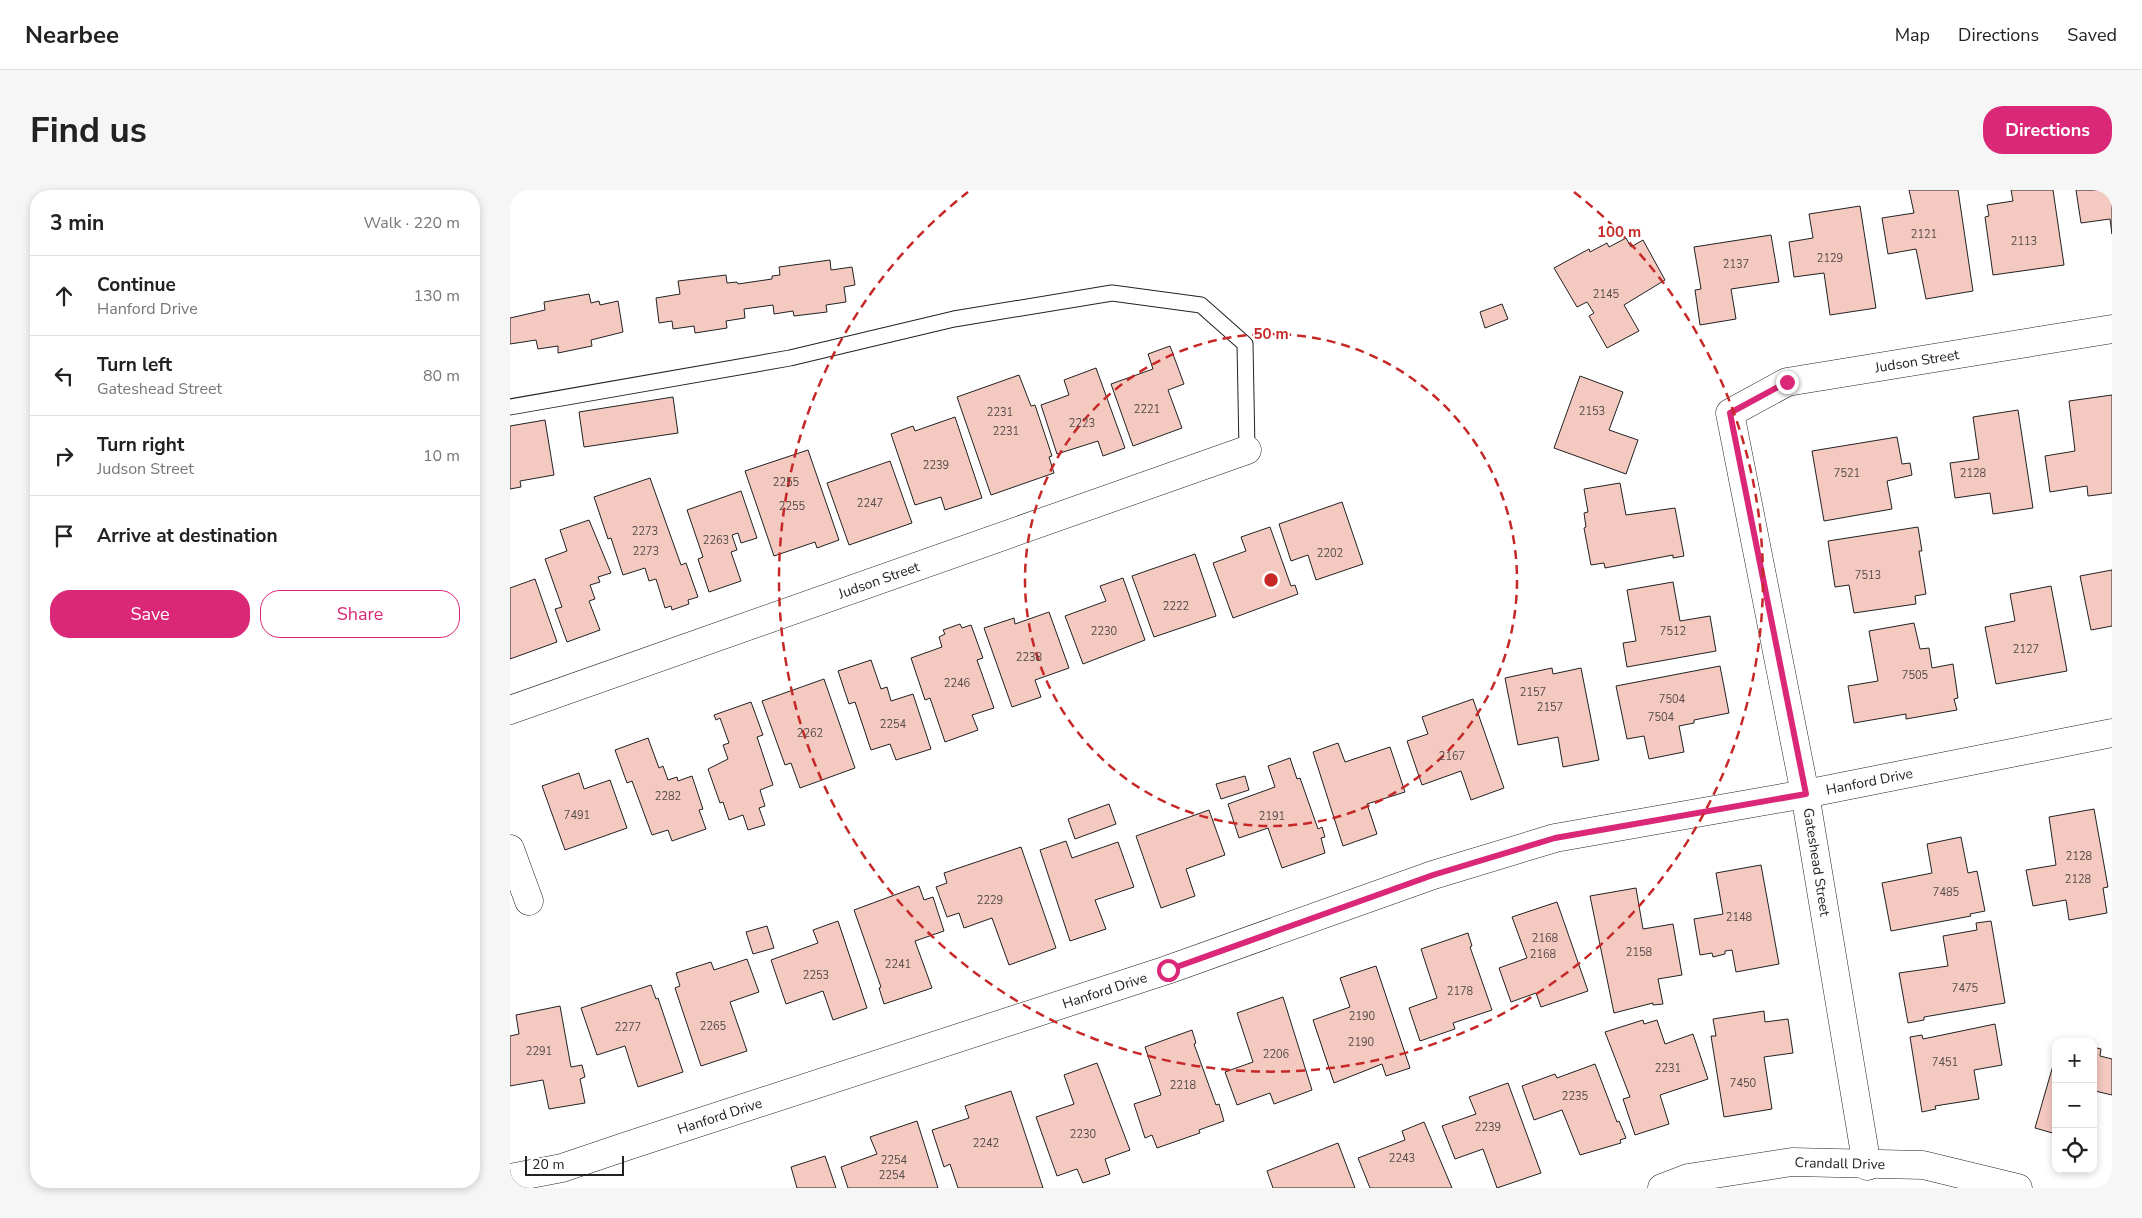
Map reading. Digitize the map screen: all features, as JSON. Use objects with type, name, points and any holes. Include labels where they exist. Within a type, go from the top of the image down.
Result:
[{"type":"street","name":"Judson Street","points":[[1730,413],[1787,382],[2112,329]]},
{"type":"street","name":"Gateshead Street","points":[[1730,413],[1806,794],[1867,1166]]},
{"type":"street","name":"Judson Street","points":[[510,710],[1247,450]]},
{"type":"street","name":"Hanford Drive","points":[[510,1178],[562,1168],[618,1150],[1168,970],[1433,875],[1555,838],[1806,794],[2112,733]]},
{"type":"street","points":[[510,849],[529,901]]},
{"type":"street","name":"Crandall Drive","points":[[1662,1188],[1688,1178],[1792,1162],[1867,1166],[1923,1165],[2018,1188]]},
{"type":"lane","points":[[510,407],[790,358],[954,319],[1112,292],[1201,305],[1245,344],[1247,450]]},
{"type":"building","points":[[1909,190],[1958,190],[1973,291],[1926,299],[1916,249],[1888,254],[1882,218],[1914,213]]},
{"type":"building","points":[[2011,190],[2053,190],[2064,265],[1993,275],[1985,217],[1989,216],[1987,205],[2013,201]]},
{"type":"building","points":[[2076,190],[2112,190],[2112,234],[2110,219],[2081,223]]},
{"type":"building","points":[[1860,206],[1876,308],[1830,315],[1824,273],[1794,277],[1789,242],[1813,238],[1809,214]]},
{"type":"building","points":[[1771,235],[1779,282],[1731,289],[1736,319],[1700,325],[1695,290],[1701,289],[1694,247]]},
{"type":"building","points":[[1626,238],[1631,247],[1643,240],[1665,280],[1624,305],[1639,331],[1607,348],[1589,316],[1594,313],[1587,302],[1577,307],[1554,268],[1589,249],[1590,252],[1607,243],[1609,247]]},
{"type":"building","points":[[830,260],[831,270],[852,267],[855,285],[844,287],[846,302],[826,305],[827,312],[794,316],[793,311],[774,314],[773,305],[744,309],[745,318],[726,321],[727,328],[695,333],[694,326],[673,329],[672,321],[659,323],[656,298],[680,294],[678,281],[726,275],[727,283],[737,282],[738,284],[772,279],[772,276],[780,275],[779,267]]},
{"type":"building","points":[[589,294],[591,303],[599,301],[600,305],[618,301],[623,332],[591,340],[592,346],[558,353],[558,346],[538,349],[536,340],[510,344],[510,318],[545,310],[544,302]]},
{"type":"building","points":[[1502,304],[1508,319],[1485,328],[1480,312]]},
{"type":"building","points":[[1170,346],[1184,384],[1168,390],[1182,428],[1133,446],[1111,384],[1153,369],[1148,354]]},
{"type":"building","points":[[1096,368],[1125,448],[1103,456],[1098,441],[1057,454],[1041,405],[1069,395],[1064,380]]},
{"type":"building","points":[[1019,375],[1031,406],[1035,405],[1052,456],[1049,457],[1054,473],[991,495],[957,397]]},
{"type":"building","points":[[1580,376],[1623,392],[1609,430],[1638,440],[1626,474],[1554,448]]},
{"type":"building","points":[[2112,395],[2112,493],[2088,496],[2087,486],[2050,492],[2045,456],[2075,451],[2069,401]]},
{"type":"building","points":[[673,397],[678,433],[584,447],[579,412]]},
{"type":"building","points":[[2018,410],[2033,508],[1993,514],[1990,493],[1955,498],[1950,463],[1979,459],[1973,417]]},
{"type":"building","points":[[955,417],[982,498],[945,510],[941,497],[915,505],[891,434],[913,426],[915,431]]},
{"type":"building","points":[[545,420],[554,475],[520,481],[521,487],[510,489],[510,426]]},
{"type":"building","points":[[1897,437],[1902,464],[1910,463],[1912,475],[1887,481],[1892,509],[1824,521],[1812,451]]},
{"type":"building","points":[[808,450],[839,540],[817,548],[815,542],[774,556],[745,471]]},
{"type":"building","points":[[890,461],[912,523],[849,545],[827,483]]},
{"type":"building","points":[[650,478],[681,565],[686,563],[698,597],[688,600],[689,604],[672,610],[671,606],[665,608],[656,579],[649,581],[645,568],[623,575],[611,538],[608,539],[594,497]]},
{"type":"building","points":[[1620,483],[1626,515],[1675,508],[1684,556],[1673,558],[1673,555],[1605,568],[1604,563],[1591,565],[1584,528],[1586,527],[1584,513],[1588,512],[1584,489]]},
{"type":"building","points":[[741,491],[757,538],[741,543],[738,533],[732,535],[737,550],[731,552],[741,581],[709,592],[698,559],[703,557],[687,510]]},
{"type":"building","points":[[1342,502],[1363,564],[1316,580],[1308,555],[1291,561],[1279,524]]},
{"type":"building","points":[[589,520],[611,573],[598,577],[600,582],[590,585],[595,599],[589,601],[600,630],[567,642],[555,609],[562,607],[545,559],[567,551],[560,530]]},
{"type":"building","points":[[1270,527],[1291,586],[1295,585],[1298,594],[1233,618],[1213,563],[1246,551],[1241,537]]},
{"type":"building","points":[[1918,527],[1922,551],[1919,551],[1926,594],[1915,596],[1916,604],[1854,613],[1849,585],[1835,587],[1828,541]]},
{"type":"building","points":[[1195,554],[1216,616],[1154,637],[1132,576]]},
{"type":"building","points":[[2112,570],[2112,626],[2091,630],[2080,576]]},
{"type":"building","points":[[1123,578],[1145,640],[1083,664],[1065,616],[1106,601],[1100,586]]},
{"type":"building","points":[[535,579],[557,642],[510,659],[510,588]]},
{"type":"building","points":[[1673,582],[1680,621],[1710,616],[1716,651],[1627,667],[1623,643],[1636,641],[1627,590]]},
{"type":"building","points":[[2051,586],[2067,671],[1996,684],[1985,627],[2015,621],[2010,594]]},
{"type":"building","points":[[1049,612],[1069,668],[1035,680],[1041,697],[1012,707],[984,628],[1014,618],[1015,624]]},
{"type":"building","points":[[1914,623],[1920,649],[1929,648],[1932,668],[1953,664],[1958,698],[1954,699],[1957,710],[1906,719],[1906,714],[1854,723],[1848,686],[1878,681],[1869,631]]},
{"type":"building","points":[[960,624],[962,628],[971,625],[983,658],[977,660],[994,708],[972,715],[978,730],[945,742],[930,698],[925,700],[911,658],[942,647],[939,637],[945,634],[943,630]]},
{"type":"building","points":[[871,660],[881,689],[887,687],[891,701],[913,694],[931,749],[896,760],[890,744],[871,750],[855,702],[849,704],[838,671]]},
{"type":"building","points":[[1720,666],[1729,713],[1694,720],[1694,723],[1679,726],[1684,752],[1649,759],[1644,736],[1627,739],[1616,686]]},
{"type":"building","points":[[1552,668],[1553,674],[1581,668],[1599,760],[1563,767],[1558,737],[1518,745],[1505,678]]},
{"type":"building","points":[[824,679],[855,768],[800,788],[791,763],[785,765],[762,701]]},
{"type":"building","points":[[1473,699],[1504,788],[1471,800],[1461,771],[1422,785],[1407,741],[1428,734],[1422,717]]},
{"type":"building","points":[[751,702],[763,735],[757,737],[773,785],[760,790],[765,806],[759,808],[765,825],[748,830],[743,815],[729,820],[723,802],[720,803],[708,769],[728,759],[723,745],[729,743],[720,718],[716,720],[714,715]]},
{"type":"building","points":[[648,738],[659,768],[663,766],[668,780],[677,777],[678,781],[692,776],[703,809],[699,810],[706,829],[672,841],[668,830],[652,835],[632,781],[627,783],[615,750]]},
{"type":"building","points":[[1338,743],[1345,762],[1390,747],[1405,792],[1367,804],[1377,834],[1343,846],[1313,752]]},
{"type":"building","points":[[1290,758],[1297,779],[1300,778],[1318,829],[1322,827],[1325,837],[1321,838],[1325,853],[1282,868],[1268,828],[1239,838],[1228,804],[1275,787],[1268,766]]},
{"type":"building","points":[[579,773],[584,789],[610,780],[627,828],[565,850],[542,786]]},
{"type":"building","points":[[1245,776],[1249,790],[1221,799],[1216,784]]},
{"type":"building","points":[[1109,804],[1116,824],[1075,839],[1068,819]]},
{"type":"building","points":[[2094,809],[2108,887],[2103,888],[2107,913],[2069,920],[2066,900],[2033,906],[2026,870],[2056,865],[2049,817]]},
{"type":"building","points":[[1209,810],[1225,855],[1186,869],[1195,896],[1161,908],[1136,836]]},
{"type":"building","points":[[1961,837],[1968,873],[1977,871],[1985,911],[1970,914],[1971,916],[1891,931],[1882,883],[1932,873],[1927,844]]},
{"type":"building","points":[[1066,841],[1072,858],[1118,842],[1134,887],[1095,900],[1106,929],[1070,941],[1040,850]]},
{"type":"building","points":[[1021,847],[1056,948],[1009,965],[992,918],[964,928],[959,913],[947,917],[936,887],[947,883],[944,873]]},
{"type":"building","points":[[1761,865],[1779,964],[1736,972],[1732,950],[1713,957],[1712,953],[1700,955],[1694,919],[1723,914],[1716,873]]},
{"type":"building","points":[[919,886],[924,900],[933,897],[944,931],[915,941],[932,988],[884,1004],[879,988],[881,987],[854,910]]},
{"type":"building","points":[[1636,888],[1643,929],[1673,924],[1682,975],[1658,979],[1663,1004],[1653,1005],[1653,1003],[1614,1013],[1590,896]]},
{"type":"building","points":[[1557,902],[1588,991],[1541,1007],[1536,993],[1511,1002],[1499,968],[1527,958],[1512,917]]},
{"type":"building","points":[[838,921],[867,1008],[833,1020],[823,991],[786,1004],[771,960],[818,943],[813,930]]},
{"type":"building","points":[[1991,921],[2005,1003],[1924,1017],[1924,1020],[1908,1023],[1899,973],[1948,966],[1943,936],[1977,930],[1976,923]]},
{"type":"building","points":[[767,926],[774,948],[753,954],[746,932]]},
{"type":"building","points":[[1468,933],[1472,946],[1470,947],[1492,1010],[1453,1023],[1455,1029],[1420,1041],[1409,1008],[1437,998],[1421,949]]},
{"type":"building","points":[[747,959],[759,992],[730,1002],[747,1051],[701,1066],[675,988],[680,986],[676,973],[711,962],[714,970]]},
{"type":"building","points":[[1376,966],[1410,1068],[1386,1076],[1382,1064],[1334,1083],[1313,1020],[1350,1007],[1340,978]]},
{"type":"building","points":[[651,985],[656,999],[658,998],[683,1072],[638,1087],[625,1046],[597,1055],[581,1008]]},
{"type":"building","points":[[1283,997],[1312,1090],[1274,1104],[1270,1093],[1237,1105],[1225,1072],[1253,1062],[1237,1013]]},
{"type":"building","points":[[560,1006],[571,1067],[582,1065],[585,1077],[580,1079],[585,1103],[549,1109],[543,1080],[510,1086],[510,1036],[519,1034],[516,1015]]},
{"type":"building","points":[[1764,1011],[1765,1022],[1788,1019],[1793,1053],[1764,1057],[1772,1109],[1724,1117],[1711,1036],[1716,1036],[1713,1019]]},
{"type":"building","points":[[1643,1020],[1644,1024],[1657,1020],[1665,1044],[1693,1034],[1708,1079],[1660,1095],[1669,1124],[1635,1135],[1623,1099],[1630,1097],[1605,1032]]},
{"type":"building","points":[[1995,1024],[2002,1065],[1974,1070],[1979,1099],[1935,1106],[1936,1109],[1922,1112],[1910,1037],[1922,1035],[1923,1039]]},
{"type":"building","points":[[1192,1030],[1196,1043],[1194,1044],[1216,1105],[1219,1104],[1224,1121],[1199,1130],[1200,1133],[1157,1148],[1152,1135],[1145,1138],[1134,1104],[1161,1095],[1145,1047]]},
{"type":"building","points":[[2097,1048],[2101,1049],[2100,1056],[2112,1059],[2112,1095],[2097,1091]]},
{"type":"building","points":[[1097,1063],[1130,1150],[1105,1159],[1110,1174],[1083,1183],[1077,1169],[1057,1176],[1036,1117],[1074,1104],[1064,1075]]},
{"type":"building","points":[[1595,1064],[1617,1122],[1619,1121],[1626,1138],[1620,1140],[1621,1143],[1580,1155],[1562,1110],[1534,1120],[1522,1086],[1555,1074],[1557,1078]]},
{"type":"building","points":[[2052,1069],[2052,1133],[2035,1128]]},
{"type":"building","points":[[1508,1083],[1541,1173],[1497,1188],[1483,1149],[1455,1159],[1442,1126],[1476,1114],[1469,1097]]},
{"type":"building","points":[[1011,1091],[1043,1188],[958,1188],[950,1164],[944,1167],[932,1130],[969,1118],[965,1106]]},
{"type":"building","points":[[917,1121],[938,1188],[848,1188],[841,1167],[877,1154],[870,1137]]},
{"type":"building","points":[[1424,1122],[1452,1188],[1370,1188],[1358,1158],[1405,1140],[1402,1131]]},
{"type":"building","points":[[1338,1143],[1355,1188],[1273,1188],[1267,1171]]},
{"type":"building","points":[[825,1156],[836,1188],[797,1188],[791,1167]]},
{"type":"route","points":[[1168,970],[1433,875],[1555,838],[1806,794],[1730,413],[1787,382]]}]
